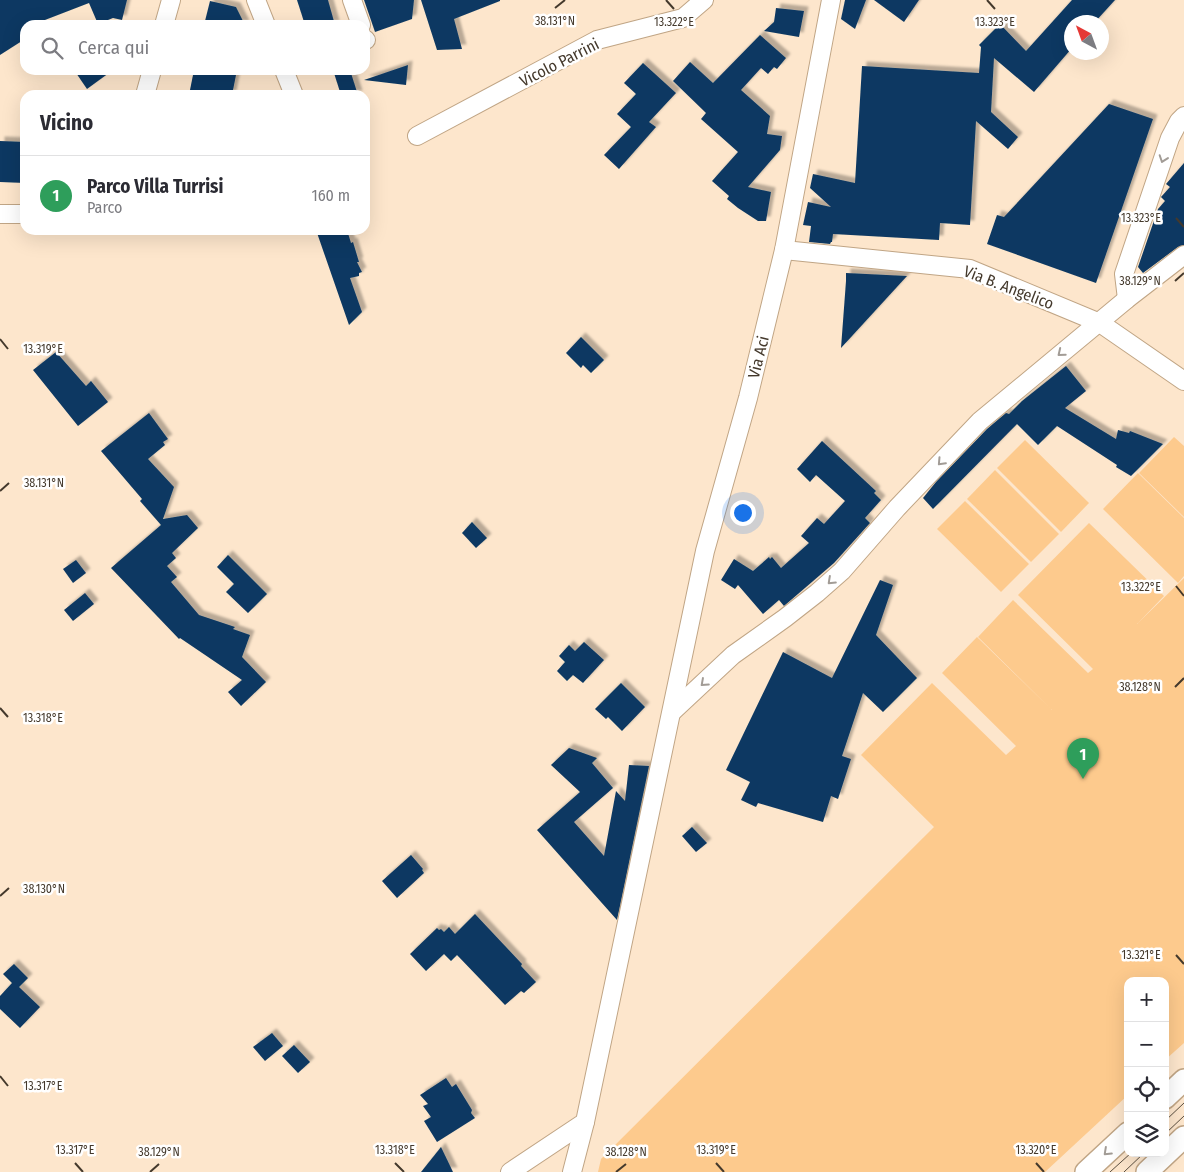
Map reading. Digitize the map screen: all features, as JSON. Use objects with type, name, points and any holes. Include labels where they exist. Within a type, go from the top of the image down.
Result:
[{"type":"street","points":[[165,20],[171,0]]},
{"type":"street","points":[[256,0],[264,20]]},
{"type":"street","points":[[352,0],[358,20]]},
{"type":"street","name":"Vicolo Parrini","points":[[417,136],[597,40],[684,18],[704,0]]},
{"type":"street","name":"Via Aci","points":[[572,1172],[585,1122],[705,551],[748,398],[784,250],[831,0]]},
{"type":"street","points":[[146,90],[151,75]]},
{"type":"street","points":[[286,75],[292,90]]},
{"type":"street","points":[[1127,299],[1124,274],[1170,138],[1179,121],[1184,116]]},
{"type":"street","points":[[0,214],[20,214]]},
{"type":"street","name":"Via B. Angelico","points":[[784,250],[970,270],[1100,323],[1184,380]]},
{"type":"street","points":[[672,712],[733,655],[818,593],[842,571],[897,508],[980,421],[1127,299],[1184,255]]},
{"type":"street","points":[[1169,1094],[1184,1080]]},
{"type":"street","points":[[510,1172],[585,1122]]},
{"type":"street","points":[[1086,1172],[1124,1137]]},
{"type":"street","points":[[1147,1172],[1184,1138]]},
{"type":"shaded area","points":[[1174,437],[1184,446],[1184,517],[1139,473]]},
{"type":"shaded area","points":[[1025,440],[1089,503],[1061,532],[997,468]]},
{"type":"shaded area","points":[[995,470],[1059,534],[1031,562],[967,499]]},
{"type":"shaded area","points":[[1138,473],[1184,518],[1184,576],[1178,583],[1103,509]]},
{"type":"shaded area","points":[[965,501],[1029,564],[1001,592],[937,529]]},
{"type":"shaded area","points":[[1089,523],[1164,596],[1137,624],[1184,578],[1184,1043],[1169,1056],[1169,977],[1124,977],[1124,1099],[1045,1172],[598,1172],[601,1159],[934,827],[861,755],[932,683],[1006,755],[1016,746],[942,673],[977,637],[1052,710],[978,637],[1013,600],[1088,673],[1093,669],[1018,595]]},
{"type":"building","points":[[0,0],[127,0],[122,20],[113,18],[96,20],[89,3],[45,20],[20,20],[20,42],[0,55]]},
{"type":"building","points":[[297,0],[328,0],[334,20],[303,20]]},
{"type":"building","points":[[364,0],[414,0],[412,19],[375,32]]},
{"type":"building","points":[[421,0],[500,1],[454,19],[462,49],[437,50]]},
{"type":"building","points":[[845,0],[866,0],[855,29],[841,19]]},
{"type":"building","points":[[874,0],[919,0],[904,22]]},
{"type":"building","points":[[1072,0],[1115,0],[1101,15],[1064,15],[1064,57],[1034,92],[994,58],[991,112],[1018,137],[1008,149],[976,121],[970,225],[940,223],[939,240],[833,234],[830,244],[809,242],[811,226],[803,225],[808,202],[831,207],[810,188],[813,174],[855,183],[862,66],[979,73],[981,47],[979,45],[1000,24],[1026,51]]},
{"type":"building","points":[[210,1],[236,7],[242,20],[205,20]]},
{"type":"building","points":[[776,8],[804,11],[799,37],[764,31],[774,22]]},
{"type":"building","points":[[760,35],[786,58],[777,69],[774,67],[768,74],[761,68],[741,90],[770,116],[767,134],[782,136],[780,150],[748,187],[771,192],[766,221],[758,221],[738,208],[727,199],[729,196],[712,181],[738,152],[701,119],[706,113],[673,81],[690,62],[713,83]]},
{"type":"building","points":[[643,63],[676,93],[649,122],[656,127],[619,169],[604,155],[631,127],[617,114],[636,94],[624,83]]},
{"type":"building","points":[[408,65],[406,85],[364,80]]},
{"type":"building","points":[[77,75],[106,75],[87,89]]},
{"type":"building","points":[[193,75],[236,75],[233,90],[190,90]]},
{"type":"building","points":[[335,75],[352,75],[356,90],[339,90]]},
{"type":"building","points":[[1109,104],[1153,119],[1096,283],[987,244],[997,215],[1004,217]]},
{"type":"building","points":[[0,141],[20,142],[20,183],[0,182]]},
{"type":"building","points":[[1184,163],[1184,245],[1178,247],[1143,273],[1138,267],[1158,209],[1165,201],[1161,197],[1170,187],[1166,184]]},
{"type":"building","points":[[318,235],[349,235],[351,243],[353,242],[359,262],[357,262],[362,272],[359,273],[359,276],[350,278],[362,312],[349,325]]},
{"type":"building","points":[[846,273],[907,276],[841,348],[846,281]]},
{"type":"building","points":[[581,337],[604,360],[591,373],[583,365],[581,368],[566,353]]},
{"type":"building","points":[[56,352],[86,386],[91,381],[108,402],[78,426],[33,370]]},
{"type":"building","points":[[1066,366],[1086,391],[1065,408],[1116,439],[1118,430],[1129,433],[1130,431],[1163,444],[1131,476],[1057,426],[1038,445],[1017,424],[933,509],[923,498],[936,482],[987,429],[1006,413],[1009,414],[1022,401]]},
{"type":"building","points":[[149,413],[168,439],[163,442],[165,445],[148,459],[174,487],[163,519],[187,515],[198,528],[172,553],[176,558],[167,566],[177,577],[171,582],[199,615],[235,627],[233,629],[250,635],[242,657],[266,682],[241,706],[228,692],[242,680],[179,639],[111,568],[161,525],[140,501],[142,499],[101,451]]},
{"type":"building","points":[[822,441],[876,491],[874,493],[881,500],[865,518],[870,523],[834,563],[784,606],[779,600],[763,614],[738,585],[735,589],[721,580],[734,559],[753,571],[769,557],[770,559],[772,557],[781,568],[809,543],[801,536],[817,518],[824,524],[845,501],[816,475],[810,482],[797,469]]},
{"type":"building","points":[[472,522],[487,538],[476,548],[462,533]]},
{"type":"building","points":[[228,555],[267,594],[248,613],[226,592],[234,584],[217,567]]},
{"type":"building","points":[[76,560],[86,573],[73,583],[63,569]]},
{"type":"building","points":[[880,580],[893,585],[876,635],[917,678],[883,712],[863,693],[842,756],[851,759],[838,799],[831,796],[823,822],[758,803],[756,807],[741,800],[750,782],[726,770],[783,652],[832,678]]},
{"type":"building","points":[[85,593],[94,604],[73,621],[64,610]]},
{"type":"building","points":[[584,642],[604,660],[583,683],[573,675],[567,681],[557,671],[565,662],[559,656],[569,645],[575,651]]},
{"type":"building","points":[[621,683],[645,707],[622,731],[608,717],[606,719],[595,709]]},
{"type":"building","points":[[569,748],[597,758],[592,763],[613,788],[574,822],[604,856],[616,791],[625,801],[629,765],[649,766],[617,920],[537,830],[580,792],[551,765]]},
{"type":"building","points":[[692,827],[707,843],[696,852],[682,836]]},
{"type":"building","points":[[411,855],[423,869],[424,873],[397,898],[382,881]]},
{"type":"building","points":[[475,914],[522,964],[521,966],[536,982],[524,993],[521,991],[505,1005],[457,955],[451,961],[444,954],[426,971],[410,954],[437,928],[444,932],[449,927],[455,934]]},
{"type":"building","points":[[14,964],[28,978],[19,987],[40,1007],[20,1028],[0,1009],[0,996],[12,983],[3,974]]},
{"type":"building","points":[[272,1033],[283,1046],[265,1061],[253,1047]]},
{"type":"building","points":[[294,1045],[310,1062],[298,1073],[282,1056]]},
{"type":"building","points":[[446,1078],[452,1087],[456,1084],[475,1118],[437,1142],[424,1121],[431,1117],[423,1106],[428,1104],[420,1095]]},
{"type":"building","points":[[441,1147],[453,1172],[421,1172]]},
{"type":"tram line","points":[[1169,1117],[1184,1103]]},
{"type":"tram line","points":[[1169,1130],[1184,1116]]},
{"type":"tram line","points":[[1110,1172],[1127,1157]]},
{"type":"tram line","points":[[1124,1172],[1140,1157]]},
{"type":"place","name":"Parco Villa Turrisi","points":[[1083,779]]}]
